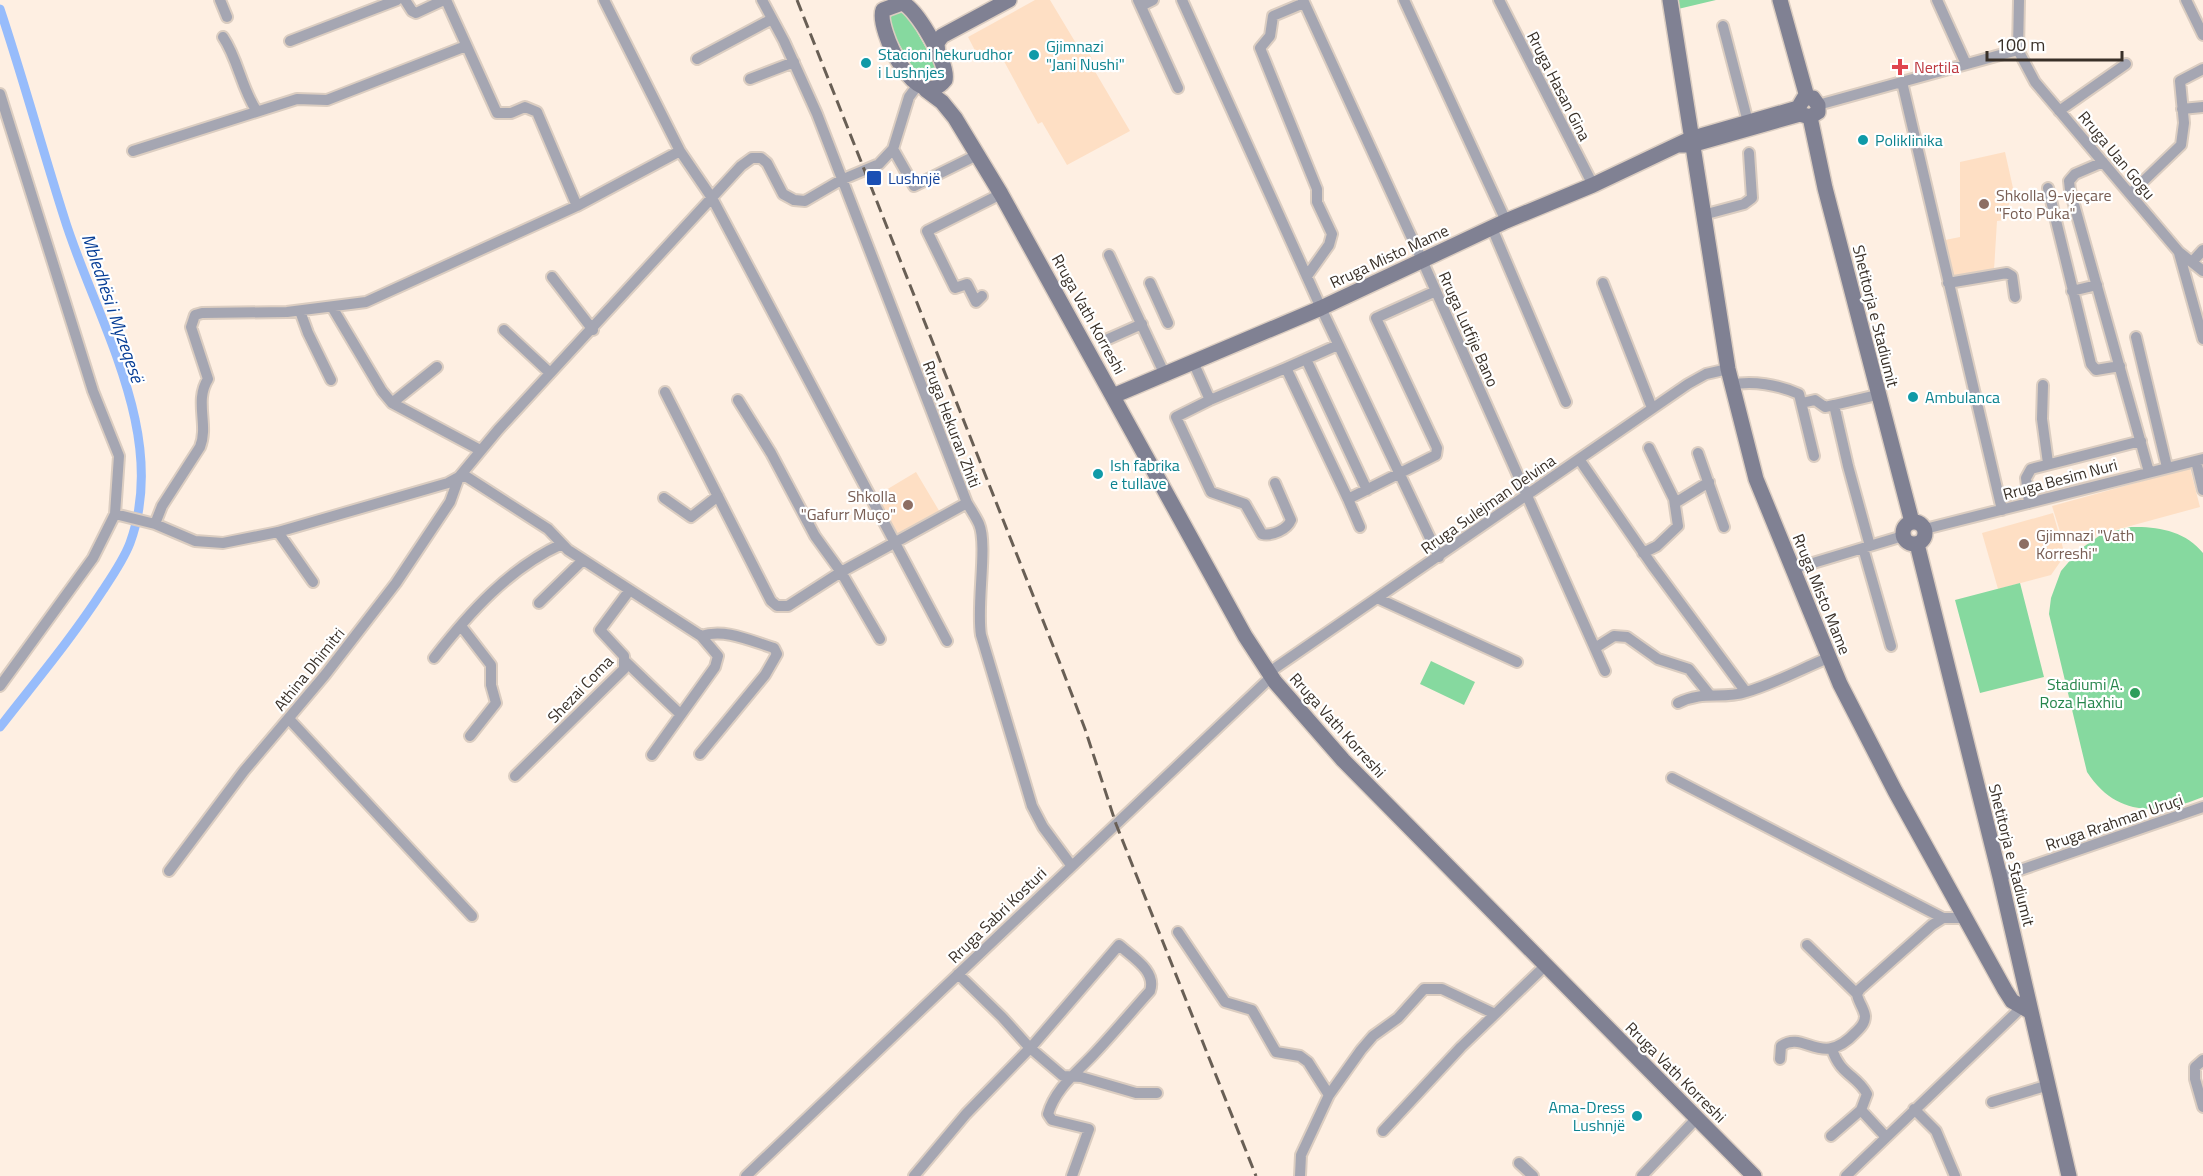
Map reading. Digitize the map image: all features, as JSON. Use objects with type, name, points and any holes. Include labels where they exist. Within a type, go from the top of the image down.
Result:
[{"type":"main road","points":[[921,23],[927,28],[936,28],[989,0]]},
{"type":"main road","points":[[938,55],[937,45],[942,36],[1009,0]]},
{"type":"main road","name":"Rruga Misto Mame","points":[[1670,0],[1687,143],[1702,215],[1731,385],[1756,479],[1828,658],[1894,791],[2005,990],[2026,1010]]},
{"type":"main road","name":"Shetitorja e Stadiumit","points":[[1780,0],[1877,395],[1918,526]]},
{"type":"main road","points":[[882,7],[902,2]]},
{"type":"main road","name":"Rruga Vath Korreshi","points":[[902,2],[921,23],[945,68],[947,94],[955,117],[1001,194],[1269,675],[1343,760],[1696,1119],[1755,1176]]},
{"type":"main road","name":"Rruga Vath Korreshi","points":[[882,7],[884,30],[921,88],[939,99],[955,117]]},
{"type":"main road","points":[[921,88],[937,88],[946,77]]},
{"type":"main road","name":"Rruga Misto Mame","points":[[1687,143],[1807,108]]},
{"type":"main road","name":"Rruga Misto Mame","points":[[1113,396],[1194,364],[1321,308],[1499,224],[1593,186],[1687,143],[1748,122],[1807,108]]},
{"type":"main road","points":[[1918,526],[1924,538],[1917,544],[1909,543],[1903,536],[1905,527],[1918,526]]},
{"type":"main road","name":"Shetitorja e Stadiumit","points":[[1917,544],[2000,877],[2026,1010],[2049,1085],[2069,1176]]},
{"type":"street","points":[[220,0],[226,16]]},
{"type":"street","points":[[290,41],[397,0]]},
{"type":"street","points":[[405,0],[416,13],[445,0],[497,113],[511,113],[525,107],[537,112],[577,206]]},
{"type":"street","points":[[604,0],[680,151],[712,198],[947,641]]},
{"type":"street","name":"Rruga Hekuran Zhiti","points":[[762,0],[794,62],[817,114],[967,503],[979,524],[982,538],[978,615],[990,668],[1032,806],[1043,827],[1071,865]]},
{"type":"street","points":[[1154,0],[1139,3],[1178,88]]},
{"type":"street","points":[[1182,0],[1338,345],[1439,557]]},
{"type":"street","points":[[1404,0],[1499,224],[1566,402]]},
{"type":"street","name":"Rruga Hasan Gina","points":[[1499,0],[1593,186]]},
{"type":"street","points":[[1937,0],[1966,64]]},
{"type":"street","points":[[1807,108],[2018,50],[2019,0]]},
{"type":"street","points":[[2186,0],[2203,34]]},
{"type":"street","points":[[1303,1],[1273,16],[1270,36],[1260,48],[1317,189],[1317,202],[1332,234],[1329,245],[1307,276]]},
{"type":"street","name":"Rruga Lutfije Bano","points":[[1303,1],[1436,291],[1605,671]]},
{"type":"street","points":[[697,59],[772,19]]},
{"type":"street","points":[[1724,26],[1748,122]]},
{"type":"street","points":[[223,37],[233,51],[246,91],[256,110]]},
{"type":"street","points":[[133,151],[256,110],[297,99],[327,100],[466,46]]},
{"type":"street","name":"Rruga Uan Gogu","points":[[2018,50],[2035,82],[2179,252],[2203,271]]},
{"type":"street","points":[[750,79],[794,62]]},
{"type":"street","points":[[2060,111],[2126,64]]},
{"type":"street","points":[[2130,194],[2181,145],[2184,131],[2180,81],[2203,69]]},
{"type":"street","points":[[1902,82],[2002,510]]},
{"type":"street","points":[[118,514],[152,523],[195,541],[214,542],[278,532],[356,511],[464,470],[741,166],[752,158],[761,158],[767,163],[783,194],[794,200],[805,201],[819,196],[842,180],[879,164],[893,149],[909,97],[921,88]]},
{"type":"street","points":[[0,94],[93,391],[119,456],[118,514],[93,558],[0,686]]},
{"type":"street","points":[[2182,109],[2203,107]]},
{"type":"street","points":[[893,149],[914,186],[977,155]]},
{"type":"street","points":[[152,523],[204,438],[202,388],[208,379],[191,327],[191,320],[202,313],[300,311],[366,302],[577,206],[680,151]]},
{"type":"street","points":[[1702,215],[1744,204],[1752,198],[1749,153]]},
{"type":"street","points":[[2103,162],[2075,174],[2069,180],[2149,472]]},
{"type":"street","points":[[2048,188],[2091,364],[2096,370],[2120,366]]},
{"type":"street","points":[[982,296],[976,302],[967,284],[955,288],[927,231],[1001,194]]},
{"type":"street","points":[[2192,262],[2203,250]]},
{"type":"street","points":[[2179,252],[2203,339]]},
{"type":"street","points":[[1109,255],[1165,375]]},
{"type":"street","points":[[1948,283],[2007,273],[2012,276],[2015,297]]},
{"type":"street","points":[[552,277],[593,330]]},
{"type":"street","points":[[1150,283],[1168,323]]},
{"type":"street","points":[[1603,284],[1652,408]]},
{"type":"street","points":[[2072,291],[2097,285]]},
{"type":"street","points":[[1348,499],[1434,459],[1437,448],[1376,318],[1436,291]]},
{"type":"street","points":[[332,307],[382,391],[392,402],[480,450]]},
{"type":"street","points":[[300,311],[331,380]]},
{"type":"street","points":[[1108,339],[1142,324]]},
{"type":"street","points":[[504,330],[550,374]]},
{"type":"street","points":[[2136,337],[2167,467]]},
{"type":"street","points":[[1275,483],[1291,520],[1288,525],[1272,534],[1262,534],[1245,504],[1211,492],[1176,417],[1338,345]]},
{"type":"street","points":[[1306,359],[1367,490]]},
{"type":"street","points":[[1194,364],[1210,400]]},
{"type":"street","points":[[392,402],[436,367]]},
{"type":"street","points":[[1286,368],[1360,527]]},
{"type":"street","name":"Rruga Sulejman Delvina","points":[[1269,675],[1696,378],[1728,369]]},
{"type":"street","points":[[1731,385],[1747,382],[1782,387],[1799,394],[1814,456]]},
{"type":"street","points":[[2043,385],[2042,419],[2048,463]]},
{"type":"street","points":[[665,392],[771,601],[777,606],[788,606],[841,572],[895,545],[967,503]]},
{"type":"street","points":[[1802,403],[1815,400],[1825,407],[1877,395]]},
{"type":"street","points":[[738,400],[771,453],[815,536],[841,572],[880,639]]},
{"type":"street","points":[[1834,405],[1891,646]]},
{"type":"street","points":[[2029,503],[2026,478],[2031,469],[2141,441]]},
{"type":"street","points":[[1643,553],[1657,546],[1678,526],[1675,503],[1649,448]]},
{"type":"street","points":[[1330,459],[1348,450]]},
{"type":"street","points":[[1698,453],[1724,527]]},
{"type":"street","points":[[1579,459],[1643,553],[1746,692]]},
{"type":"street","points":[[2199,460],[2203,489]]},
{"type":"street","name":"Rruga Besim Nuri","points":[[1918,526],[2002,510],[2199,460]]},
{"type":"street","points":[[464,470],[466,477],[548,529],[562,544],[583,560],[701,636],[718,656],[718,662],[652,755]]},
{"type":"street","name":"Athina Dhimitri","points":[[169,871],[244,771],[396,583],[450,502],[464,470]]},
{"type":"street","points":[[1675,503],[1709,482]]},
{"type":"street","points":[[664,498],[692,517],[718,496]]},
{"type":"street","points":[[278,532],[313,582]]},
{"type":"street","points":[[1793,569],[1903,536]]},
{"type":"street","points":[[434,658],[461,626],[516,571],[562,544]]},
{"type":"street","points":[[539,603],[583,560]]},
{"type":"street","name":"Shezai Coma","points":[[515,776],[620,674],[626,663],[624,656],[600,630],[629,591]]},
{"type":"street","points":[[1377,598],[1518,663]]},
{"type":"street","points":[[461,626],[491,665],[491,685],[496,699],[496,703],[470,736]]},
{"type":"street","points":[[700,754],[765,675],[777,654],[774,648],[723,633],[712,632],[701,636]]},
{"type":"street","points":[[1595,648],[1614,636],[1627,637],[1664,662],[1689,669],[1709,694]]},
{"type":"street","points":[[1677,703],[1709,694],[1728,696],[1746,692],[1828,658]]},
{"type":"street","points":[[626,663],[677,711]]},
{"type":"street","name":"Rruga Sabri Kosturi","points":[[746,1176],[1269,675]]},
{"type":"street","points":[[289,718],[472,916]]},
{"type":"street","points":[[1672,778],[1943,918],[1963,918]]},
{"type":"street","name":"Rruga Rrahman Uruçi","points":[[2000,877],[2203,807]]},
{"type":"street","points":[[1857,994],[1917,936],[1943,918]]},
{"type":"street","points":[[1178,932],[1225,1002],[1252,1010],[1276,1052],[1300,1056],[1308,1062],[1329,1095]]},
{"type":"street","points":[[914,1176],[966,1114],[1119,945],[1148,972],[1152,978],[1150,991],[1070,1077],[1048,1114],[1052,1120],[1089,1129],[1072,1176]]},
{"type":"street","points":[[1780,1059],[1781,1046],[1786,1042],[1795,1041],[1823,1050],[1833,1049],[1848,1041],[1863,1024],[1865,1018],[1857,994],[1807,945]]},
{"type":"street","points":[[1383,1131],[1495,1014],[1546,965]]},
{"type":"street","points":[[958,974],[1029,1047],[1063,1076],[1081,1077],[1136,1093],[1157,1093]]},
{"type":"street","points":[[1300,1176],[1301,1155],[1329,1095],[1360,1050],[1373,1036],[1398,1018],[1424,989],[1442,989],[1495,1014]]},
{"type":"street","points":[[1846,1176],[1914,1109],[2026,1010]]},
{"type":"street","points":[[1832,1136],[1861,1110],[1867,1094],[1864,1088],[1841,1068],[1833,1049]]},
{"type":"street","points":[[2203,1060],[2195,1066],[2195,1079],[2203,1107]]},
{"type":"street","points":[[1992,1102],[2049,1085]]},
{"type":"street","points":[[1914,1109],[1936,1131],[1955,1176]]},
{"type":"street","points":[[1861,1110],[1885,1137]]},
{"type":"street","points":[[1642,1176],[1696,1119]]},
{"type":"street","points":[[1519,1163],[1533,1176]]},
{"type":"shaded area","points":[[1035,0],[1050,0],[1080,50],[1085,47],[1093,60],[1090,63],[1130,131],[1067,165],[1042,122],[1038,124],[999,52],[981,62],[968,37]]},
{"type":"shaded area","name":"Shkolla 9-vjeçare \"Foto Puka\"","points":[[2005,152],[2013,188],[2005,220],[1997,221],[1994,270],[1952,278],[1945,240],[1960,237],[1960,162]]},
{"type":"shaded area","points":[[2190,468],[2200,507],[2064,544],[2052,506]]},
{"type":"shaded area","name":"Shkolla \"Gafurr Muço\"","points":[[916,472],[941,514],[900,538],[876,496]]},
{"type":"shaded area","name":"Gjimnazi \"Vath Korreshi\"","points":[[2053,513],[2065,555],[2051,575],[1998,589],[1982,533]]},
{"type":"green space","points":[[1673,0],[1716,0],[1678,9]]},
{"type":"green space","points":[[900,10],[909,18],[938,69],[932,81],[926,82],[918,77],[890,28],[889,18]]},
{"type":"green space","name":"Stadiumi A. Roza Haxhiu","points":[[2131,527],[2170,531],[2188,540],[2203,553],[2203,797],[2187,803],[2155,809],[2139,808],[2111,797],[2087,772],[2049,614],[2051,598],[2061,571],[2079,550],[2102,534]]},
{"type":"green space","points":[[2020,583],[2044,677],[1980,693],[1955,600]]},
{"type":"green space","points":[[1431,661],[1475,682],[1464,705],[1420,684]]},
{"type":"waterway","name":"Mbledhësi i Myzeqesë","points":[[0,9],[77,256],[124,377],[135,419],[141,460],[140,502],[125,555],[79,625],[0,727]]},
{"type":"railway","points":[[797,0],[1061,666],[1085,729],[1116,824],[1256,1176]]},
{"type":"place","name":"Gjimnazi \"Jani Nushi\"","points":[[1034,55]]},
{"type":"place","name":"Stacioni hekurudhor i Lushnjes","points":[[866,63]]},
{"type":"place","name":"Nertila","points":[[1900,67]]},
{"type":"place","name":"Poliklinika","points":[[1863,140]]},
{"type":"place","name":"Lushnjë","points":[[874,178]]},
{"type":"place","name":"Shkolla 9-vjeçare \"Foto Puka\"","points":[[1984,204]]},
{"type":"place","name":"Ambulanca","points":[[1913,397]]},
{"type":"place","name":"Ish fabrika e tullave","points":[[1098,474]]},
{"type":"place","name":"Shkolla \"Gafurr Muço\"","points":[[908,505]]},
{"type":"place","name":"Gjimnazi \"Vath Korreshi\"","points":[[2024,544]]},
{"type":"place","name":"Stadiumi A. Roza Haxhiu","points":[[2135,693]]},
{"type":"place","name":"Ama-Dress Lushnjë","points":[[1637,1116]]}]
